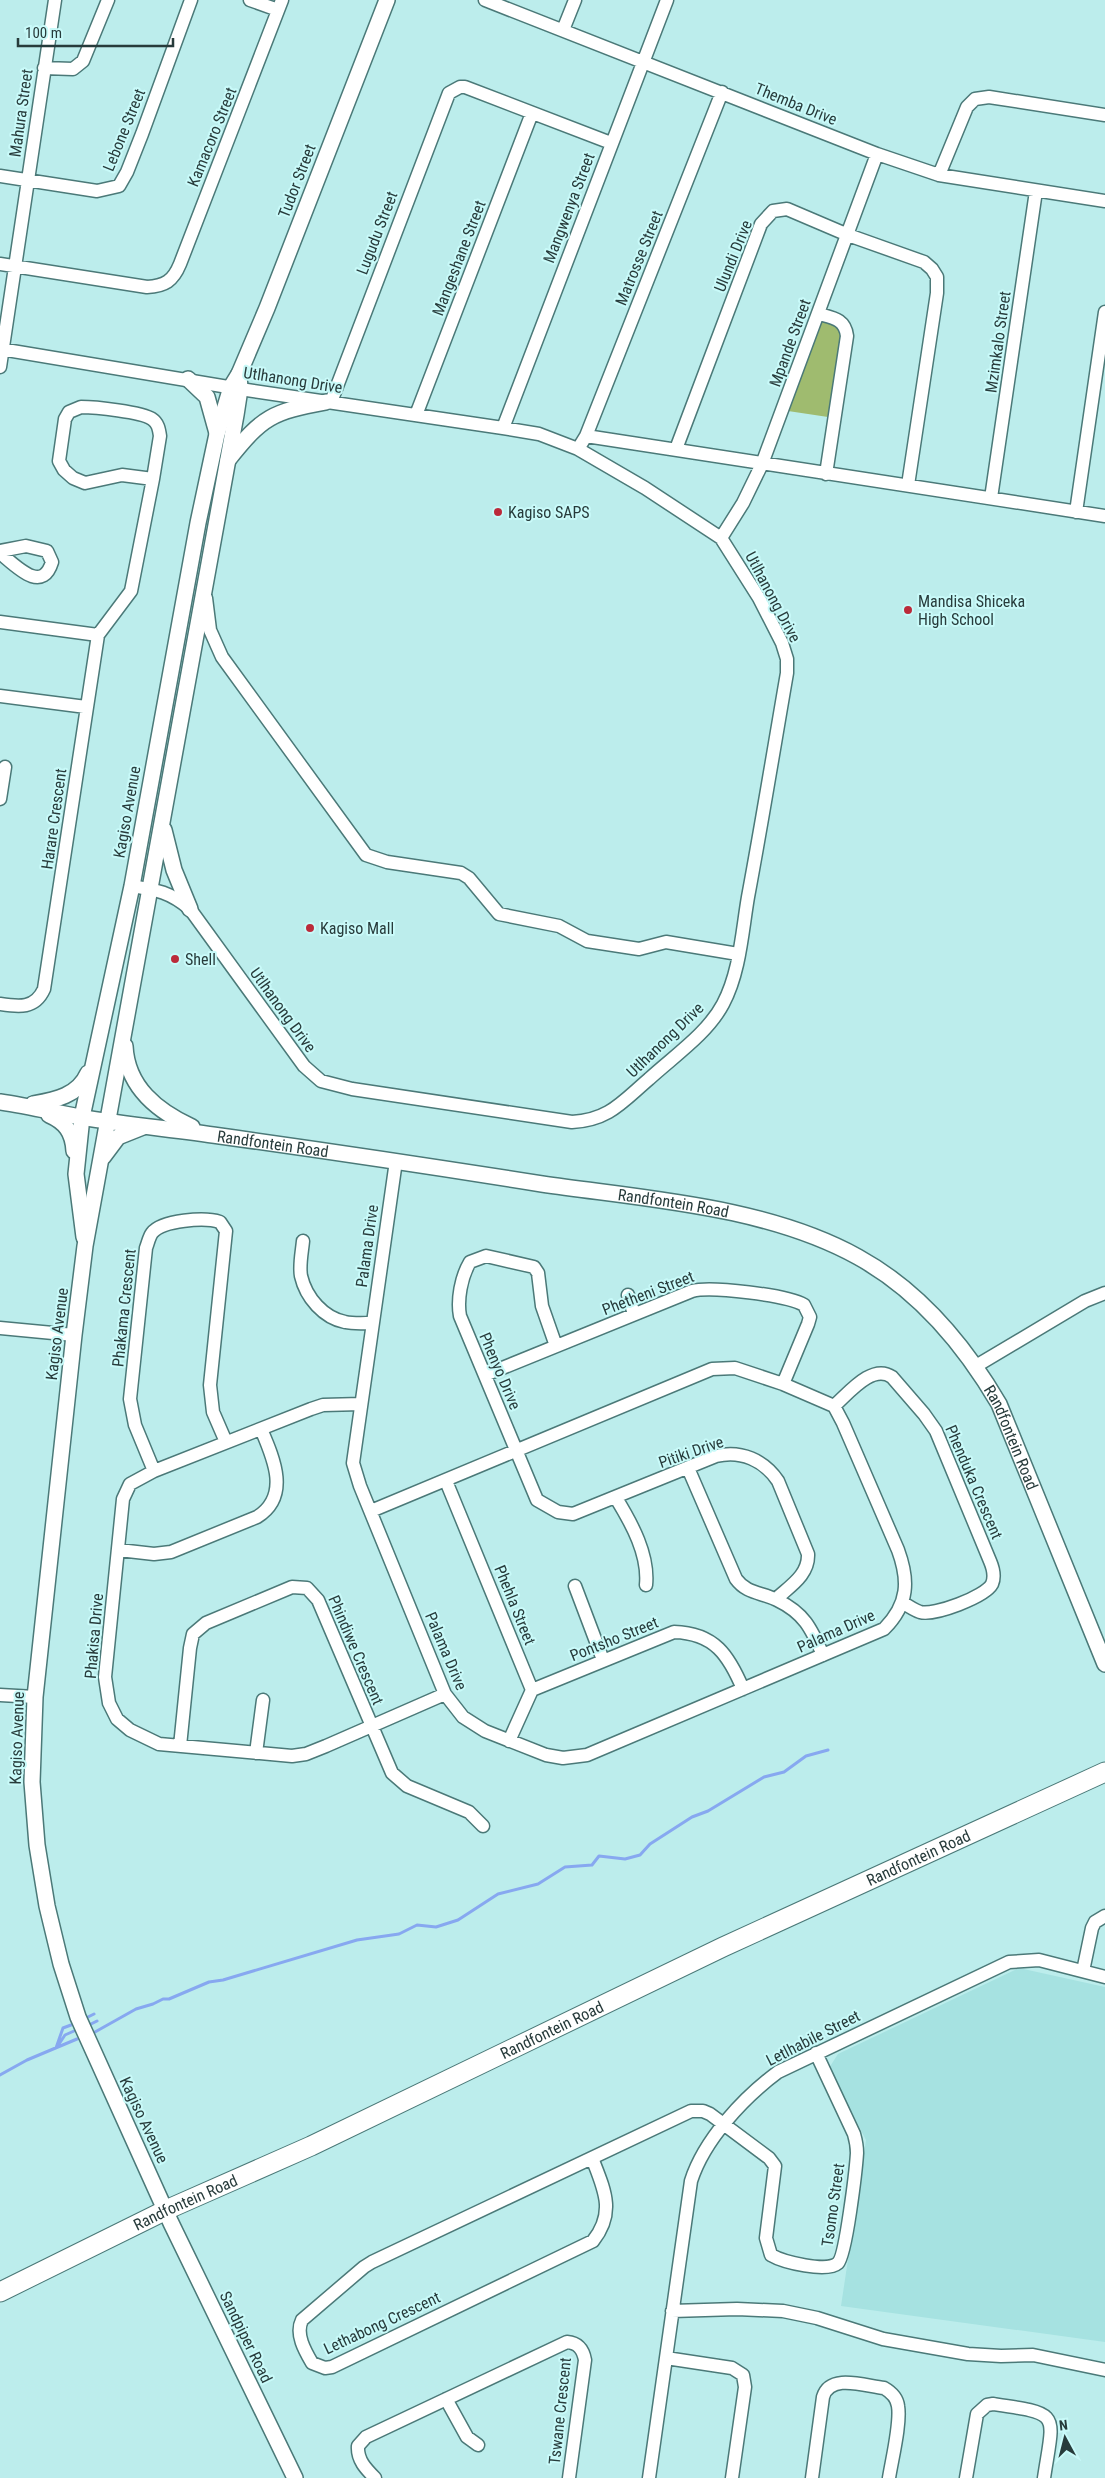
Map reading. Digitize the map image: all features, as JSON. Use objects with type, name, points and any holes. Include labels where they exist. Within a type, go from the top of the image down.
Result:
[{"type":"main road","name":"Randfontein Road","points":[[0,2292],[166,2210],[311,2146],[722,1948],[1105,1772]]},
{"type":"street","name":"Mahura Street","points":[[0,366],[1,349],[55,0]]},
{"type":"street","points":[[44,68],[73,69],[83,61],[108,0]]},
{"type":"street","name":"Lebone Street","points":[[28,180],[97,191],[119,186],[136,150],[191,0]]},
{"type":"street","points":[[250,0],[280,5]]},
{"type":"street","name":"Tudor Street","points":[[236,383],[387,0]]},
{"type":"street","name":"Themba Drive","points":[[487,0],[877,154],[939,175],[1105,201]]},
{"type":"street","points":[[563,30],[575,0]]},
{"type":"street","name":"Mangwenya Street","points":[[503,428],[642,60],[667,0]]},
{"type":"street","name":"Kamacoro Street","points":[[14,266],[147,287],[168,283],[177,270],[280,5]]},
{"type":"street","name":"Lugudu Street","points":[[328,402],[446,98],[454,89],[465,87],[532,113]]},
{"type":"street","name":"Matrosse Street","points":[[586,436],[722,92]]},
{"type":"street","points":[[939,175],[967,106],[975,99],[989,97],[1105,115]]},
{"type":"street","points":[[532,113],[611,143]]},
{"type":"street","name":"Mangeshane Street","points":[[416,415],[532,113]]},
{"type":"street","name":"Mpande Street","points":[[721,538],[743,503],[762,464],[877,154]]},
{"type":"street","points":[[0,176],[28,180]]},
{"type":"street","name":"Mzimkalo Street","points":[[991,498],[1036,191]]},
{"type":"street","name":"Ulundi Drive","points":[[676,449],[762,224],[773,211],[787,209],[848,235],[912,257],[932,269],[937,277],[937,293],[908,485]]},
{"type":"street","points":[[0,264],[14,266]]},
{"type":"street","points":[[1076,512],[1105,312]]},
{"type":"street","points":[[819,314],[839,320],[845,326],[847,336],[826,474]]},
{"type":"street","name":"Utlhanong Drive","points":[[1,349],[188,379],[236,383],[328,402],[539,434],[578,449],[645,488],[721,538],[759,598],[782,643],[787,660],[788,673],[738,954],[732,979],[723,1003],[700,1033],[601,1118],[572,1122],[352,1089],[321,1081],[304,1066],[190,909],[172,895],[132,886]]},
{"type":"street","points":[[188,379],[207,397],[217,434]]},
{"type":"street","name":"Kagiso Avenue","points":[[86,1246],[76,1174],[82,1117],[132,886],[193,552],[217,434],[236,383]]},
{"type":"street","name":"Kagiso Avenue","points":[[166,2210],[78,2017],[59,1954],[47,1906],[37,1846],[32,1782],[35,1697],[74,1335],[86,1246],[99,1163],[228,461],[236,383]]},
{"type":"street","points":[[228,461],[252,432],[270,417],[285,410],[328,402]]},
{"type":"street","points":[[0,622],[98,635],[131,591],[153,479],[160,436],[159,429],[152,419],[140,415],[82,406],[66,415],[59,461],[60,466],[73,478],[85,483],[122,475],[153,479]]},
{"type":"street","points":[[578,449],[586,436],[1105,516]]},
{"type":"street","points":[[205,582],[210,630],[226,664],[366,855],[387,862],[461,873],[469,878],[499,914],[560,926],[587,941],[639,949],[666,942],[738,954]]},
{"type":"street","name":"Harare Crescent","points":[[0,1004],[15,1006],[33,1004],[40,998],[44,989],[98,635]]},
{"type":"street","points":[[0,696],[86,707]]},
{"type":"street","points":[[0,799],[5,767]]},
{"type":"street","points":[[162,818],[170,859],[190,909]]},
{"type":"street","points":[[124,1030],[125,1056],[129,1071],[144,1095],[156,1108],[168,1116],[209,1134]]},
{"type":"street","points":[[25,1106],[54,1100],[75,1091],[84,1080],[94,1059]]},
{"type":"street","name":"Randfontein Road","points":[[0,1102],[82,1117],[396,1161],[724,1212],[803,1233],[859,1258],[883,1274],[942,1324],[976,1366],[1000,1404],[1105,1664]]},
{"type":"street","points":[[25,1106],[60,1121],[69,1130],[74,1145],[76,1174]]},
{"type":"street","points":[[99,1163],[118,1136],[147,1126]]},
{"type":"street","name":"Palama Drive","points":[[396,1161],[354,1463],[371,1511],[445,1694],[454,1707],[472,1725],[546,1755],[577,1757],[609,1747],[884,1629],[891,1622],[902,1602],[906,1585],[905,1569],[844,1423],[834,1406]]},
{"type":"street","name":"Phakama Crescent","points":[[154,1471],[136,1425],[130,1400],[146,1248],[152,1233],[162,1226],[206,1219],[220,1222],[226,1231],[210,1385],[213,1412],[226,1442]]},
{"type":"street","points":[[303,1241],[301,1276],[306,1290],[315,1304],[332,1318],[346,1322],[373,1323]]},
{"type":"street","name":"Phenyo Drive","points":[[537,1500],[484,1375],[459,1310],[466,1268],[470,1262],[480,1256],[521,1262],[534,1267],[538,1273],[545,1318],[556,1346]]},
{"type":"street","name":"Phetheni Street","points":[[484,1375],[692,1291],[707,1288],[798,1302],[804,1305],[810,1317],[783,1384]]},
{"type":"street","points":[[976,1366],[1085,1301],[1105,1293]]},
{"type":"street","points":[[628,1295],[634,1314]]},
{"type":"street","points":[[0,1328],[74,1335]]},
{"type":"street","points":[[371,1511],[719,1367],[735,1368],[783,1384],[834,1406]]},
{"type":"street","name":"Phenduka Crescent","points":[[834,1406],[873,1374],[886,1373],[892,1377],[936,1431],[990,1561],[993,1570],[992,1583],[984,1592],[976,1597],[932,1613],[919,1612],[902,1602]]},
{"type":"street","name":"Phakisa Drive","points":[[361,1404],[323,1405],[154,1471],[137,1479],[125,1491],[121,1509],[119,1550],[105,1677],[109,1703],[117,1719],[130,1730],[159,1744],[292,1756],[306,1754],[445,1694]]},
{"type":"street","points":[[119,1550],[154,1554],[171,1552],[263,1513],[272,1501],[276,1468],[261,1429]]},
{"type":"street","name":"Pitiki Drive","points":[[537,1500],[558,1512],[572,1514],[616,1498],[716,1456],[734,1453],[766,1466],[778,1481],[806,1546],[808,1562],[805,1571],[776,1599]]},
{"type":"street","points":[[688,1468],[736,1579],[747,1591],[776,1599],[805,1618],[823,1655]]},
{"type":"street","name":"Phehla Street","points":[[446,1481],[532,1690]]},
{"type":"street","points":[[616,1498],[629,1519],[648,1568],[646,1585]]},
{"type":"street","points":[[575,1586],[603,1660]]},
{"type":"street","name":"Phindiwe Crescent","points":[[180,1746],[193,1634],[206,1623],[292,1587],[307,1588],[318,1600],[371,1727],[395,1777],[407,1786],[462,1809],[483,1826]]},
{"type":"street","name":"Pontsho Street","points":[[532,1690],[665,1635],[682,1633],[711,1643],[720,1649],[733,1665],[743,1689]]},
{"type":"street","points":[[509,1741],[532,1690]]},
{"type":"street","points":[[0,1695],[35,1697]]},
{"type":"street","points":[[256,1753],[263,1700]]},
{"type":"street","points":[[1083,1971],[1092,1928],[1095,1922],[1105,1916]]},
{"type":"street","name":"Letlhabile Street","points":[[649,2478],[690,2182],[694,2169],[724,2124],[745,2099],[778,2072],[1009,1962],[1029,1959],[1039,1960],[1105,1977]]},
{"type":"street","name":"Tsomo Street","points":[[724,2124],[769,2158],[775,2166],[766,2238],[772,2254],[787,2262],[822,2267],[831,2267],[837,2264],[844,2250],[856,2165],[856,2144],[854,2134],[816,2053]]},
{"type":"street","name":"Lethabong Crescent","points":[[592,2158],[607,2202],[603,2225],[593,2241],[332,2367],[325,2368],[312,2363],[300,2336],[302,2320],[364,2268],[592,2158],[691,2111],[703,2111],[724,2124]]},
{"type":"street","name":"Sandpiper Road","points":[[166,2210],[295,2478]]},
{"type":"street","points":[[672,2311],[738,2309],[783,2311],[817,2318],[883,2339],[968,2354],[1033,2355],[1105,2370]]},
{"type":"street","name":"Tswane Crescent","points":[[375,2478],[362,2464],[359,2456],[361,2442],[366,2437],[561,2343],[573,2342],[582,2350],[584,2360],[569,2478]]},
{"type":"street","points":[[666,2358],[732,2368],[743,2375],[746,2387],[732,2478]]},
{"type":"street","points":[[812,2478],[822,2397],[828,2387],[837,2382],[884,2388],[890,2391],[896,2400],[898,2412],[889,2478]]},
{"type":"street","points":[[446,2399],[467,2437],[478,2446]]},
{"type":"street","points":[[966,2478],[977,2414],[987,2405],[993,2404],[1038,2410],[1048,2418],[1051,2426],[1044,2478]]},
{"type":"shaded area","points":[[1019,1968],[1105,1987],[1105,2342],[841,2306],[866,2140],[829,2068],[838,2054]]},
{"type":"green space","points":[[820,321],[836,324],[842,337],[828,417],[788,411]]},
{"type":"waterway","points":[[95,2032],[136,2009],[163,1999],[169,1999],[209,1982],[223,1980],[357,1940],[399,1934],[417,1925],[436,1927],[458,1920],[498,1894],[538,1884],[565,1867],[592,1865],[599,1856],[625,1859],[640,1855],[650,1844],[692,1817],[708,1811],[764,1777],[784,1772],[806,1756],[828,1750]]},
{"type":"waterway","points":[[88,2017],[94,2014]]},
{"type":"waterway","points":[[91,2024],[97,2021]]},
{"type":"waterway","points":[[56,2048],[63,2028],[71,2025]]},
{"type":"waterway","points":[[59,2044],[65,2035],[74,2031]]},
{"type":"waterway","points":[[0,2075],[27,2060],[77,2039]]},
{"type":"place","name":"Kagiso SAPS","points":[[498,512]]},
{"type":"place","name":"Mandisa Shiceka High School","points":[[908,610]]},
{"type":"place","name":"Kagiso Mall","points":[[310,928]]},
{"type":"place","name":"Shell","points":[[175,959]]}]
